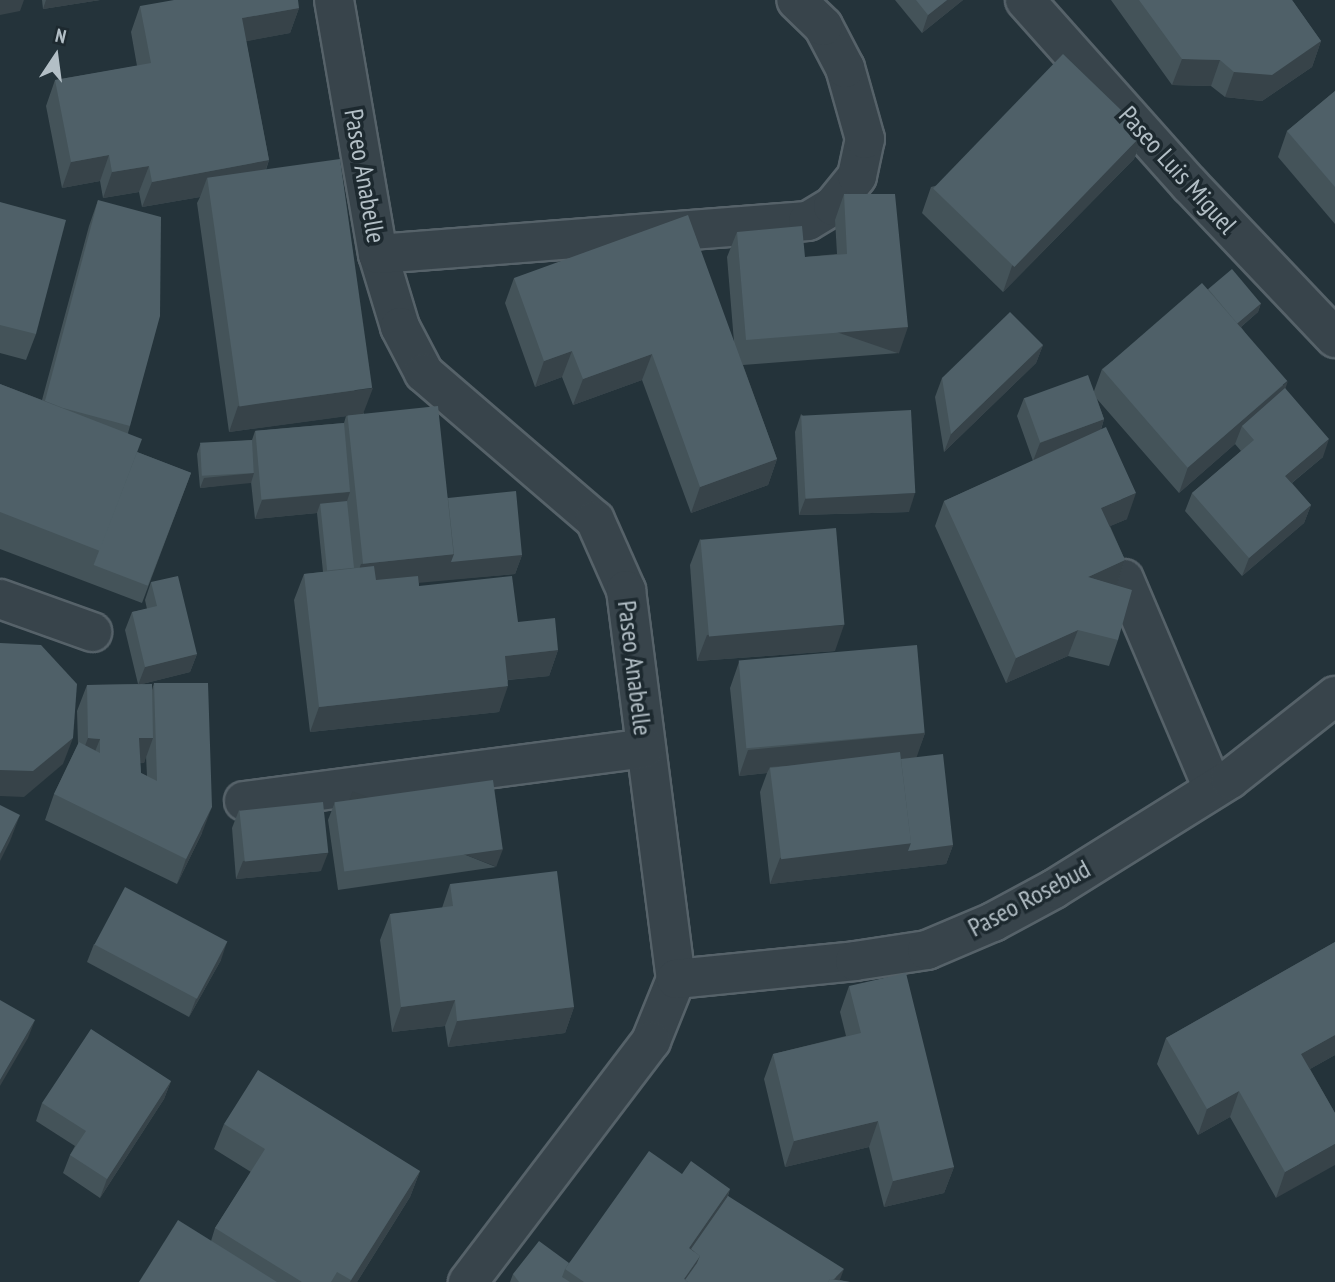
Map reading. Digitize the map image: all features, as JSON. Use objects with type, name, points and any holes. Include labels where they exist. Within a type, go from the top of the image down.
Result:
[{"type":"street","name":"Paseo Anabelle","points":[[334,0],[378,254],[400,327],[424,373],[595,520],[626,590],[676,979],[651,1041],[468,1282]]},
{"type":"street","points":[[378,254],[808,221],[833,206],[857,176],[865,139],[845,68],[822,26],[796,0]]},
{"type":"street","name":"Paseo Luis Miguel","points":[[1025,0],[1190,185],[1335,338]]},
{"type":"street","points":[[1124,579],[1213,789]]},
{"type":"street","points":[[0,599],[92,632]]},
{"type":"street","name":"Paseo Rosebud","points":[[676,979],[855,961],[927,950],[993,922],[1054,889],[1213,789],[1314,715],[1335,696]]},
{"type":"street","points":[[244,801],[645,748]]},
{"type":"building","points":[[174,0],[298,0],[299,8],[242,18],[269,160],[152,182],[149,166],[112,172],[109,155],[71,162],[55,80],[151,63],[140,6]]},
{"type":"building","points":[[916,0],[947,0],[928,15]]},
{"type":"building","points":[[1139,0],[1292,0],[1321,41],[1272,75],[1234,72],[1220,60],[1182,59]]},
{"type":"building","points":[[1063,54],[1144,132],[1014,267],[933,189]]},
{"type":"building","points":[[1335,91],[1335,187],[1287,131]]},
{"type":"building","points":[[340,159],[372,388],[239,406],[207,178]]},
{"type":"building","points":[[844,194],[895,194],[908,327],[746,340],[737,232],[802,226],[805,257],[847,254]]},
{"type":"building","points":[[98,200],[161,217],[160,316],[130,426],[45,401]]},
{"type":"building","points":[[0,202],[66,220],[36,334],[0,325]]},
{"type":"building","points":[[688,215],[777,459],[700,487],[652,354],[583,379],[572,351],[544,361],[514,278]]},
{"type":"building","points":[[1232,269],[1261,303],[1237,323],[1208,289]]},
{"type":"building","points":[[1202,283],[1287,381],[1188,468],[1102,370]]},
{"type":"building","points":[[1010,312],[1043,345],[951,434],[942,378]]},
{"type":"building","points":[[1088,375],[1104,419],[1040,442],[1024,398]]},
{"type":"building","points":[[0,384],[142,439],[100,551],[0,512]]},
{"type":"building","points":[[1285,388],[1329,439],[1285,476],[1311,505],[1249,558],[1192,493],[1254,440],[1242,426]]},
{"type":"building","points":[[438,406],[454,554],[363,564],[347,416]]},
{"type":"building","points":[[911,410],[915,493],[805,499],[801,416]]},
{"type":"building","points":[[344,423],[350,492],[261,499],[255,431]]},
{"type":"building","points":[[1106,427],[1136,493],[1101,508],[1125,560],[1088,577],[1132,590],[1118,640],[1078,630],[1016,658],[944,501]]},
{"type":"building","points":[[252,440],[254,473],[202,476],[200,443]]},
{"type":"building","points":[[137,452],[191,473],[148,586],[94,565]]},
{"type":"building","points":[[516,491],[522,555],[451,562],[454,554],[448,498]]},
{"type":"building","points":[[347,501],[354,568],[327,570],[320,504]]},
{"type":"building","points":[[836,528],[844,625],[709,636],[701,540]]},
{"type":"building","points":[[374,566],[376,580],[418,576],[419,586],[512,576],[518,622],[555,618],[558,650],[505,656],[508,686],[319,707],[304,574]]},
{"type":"building","points":[[178,576],[197,654],[145,667],[132,612],[157,606],[151,582]]},
{"type":"building","points":[[0,643],[41,645],[77,684],[73,738],[33,771],[0,770]]},
{"type":"building","points":[[917,645],[925,733],[746,748],[739,661]]},
{"type":"building","points":[[154,683],[208,683],[212,807],[186,859],[54,794],[79,742],[100,753],[100,739],[88,738],[87,685],[152,684],[153,738],[139,738],[141,773],[157,781]]},
{"type":"building","points":[[900,752],[911,843],[781,859],[770,768]]},
{"type":"building","points":[[943,754],[953,845],[908,851],[911,843],[901,759]]},
{"type":"building","points":[[493,780],[503,849],[344,872],[335,802]]},
{"type":"building","points":[[323,802],[328,853],[245,862],[239,811]]},
{"type":"building","points":[[0,805],[20,815],[0,854]]},
{"type":"building","points":[[557,871],[574,1007],[457,1021],[455,1000],[401,1007],[390,914],[453,906],[450,884]]},
{"type":"building","points":[[125,887],[227,941],[197,999],[94,944]]},
{"type":"building","points":[[1335,942],[1335,1035],[1301,1054],[1335,1113],[1335,1144],[1285,1172],[1239,1091],[1207,1109],[1166,1038]]},
{"type":"building","points":[[906,973],[954,1167],[893,1181],[878,1121],[794,1141],[773,1054],[861,1033],[849,986]]},
{"type":"building","points":[[0,1000],[35,1020],[0,1080]]},
{"type":"building","points":[[91,1029],[171,1081],[107,1179],[70,1155],[86,1131],[42,1103]]},
{"type":"building","points":[[258,1070],[420,1171],[351,1280],[337,1272],[331,1282],[302,1282],[215,1228],[265,1149],[224,1124]]},
{"type":"building","points":[[649,1151],[682,1174],[691,1161],[730,1189],[689,1248],[700,1256],[684,1279],[688,1282],[584,1282],[565,1269]]},
{"type":"building","points":[[728,1196],[844,1269],[828,1282],[688,1282],[685,1280],[700,1256],[691,1249]]},
{"type":"building","points":[[178,1220],[277,1282],[139,1282]]},
{"type":"building","points":[[539,1241],[569,1263],[562,1277],[570,1282],[519,1282],[513,1274]]},
{"type":"building","points":[[830,1279],[850,1282],[828,1282]]}]
